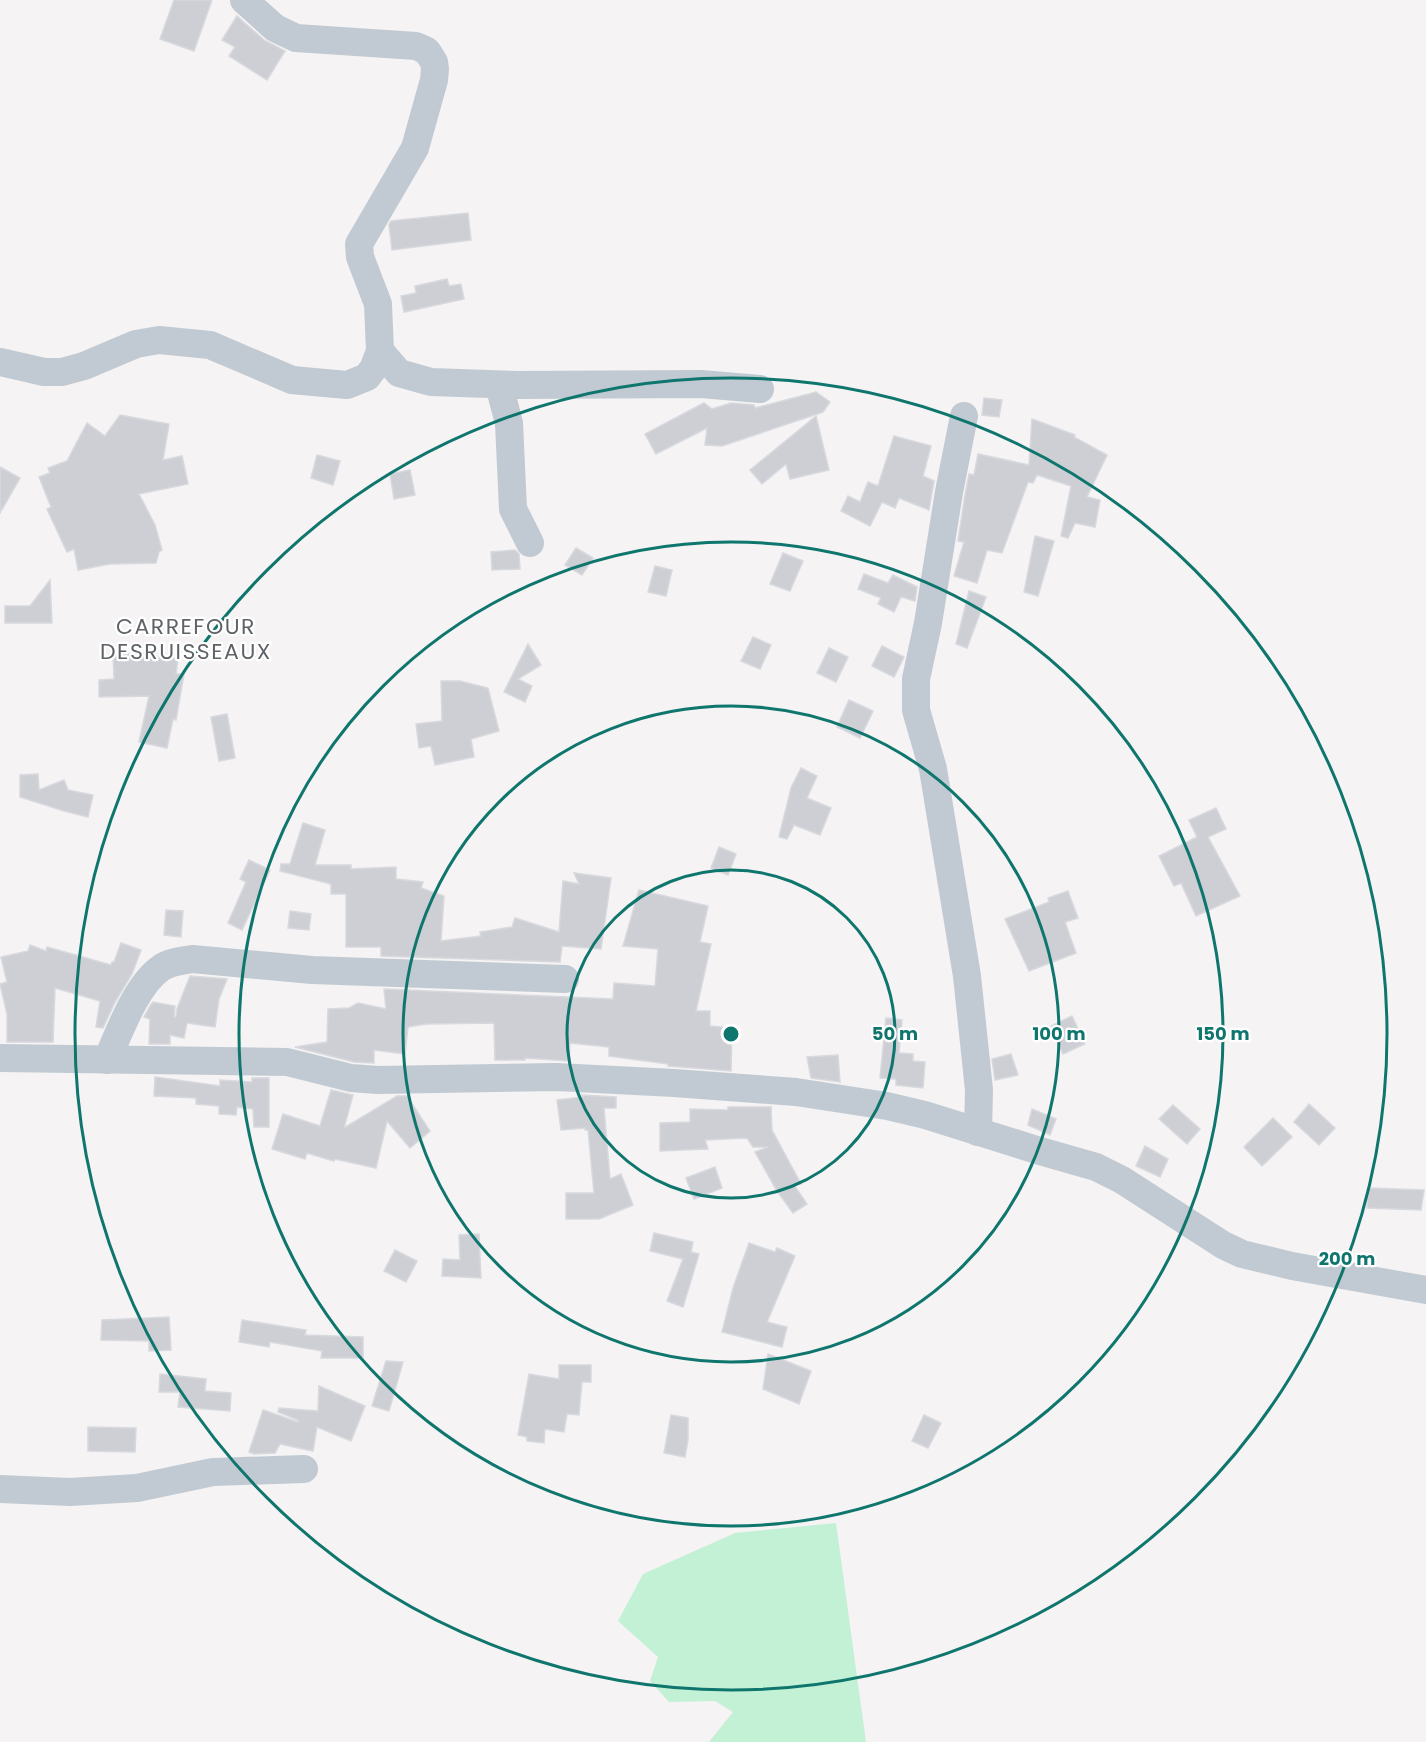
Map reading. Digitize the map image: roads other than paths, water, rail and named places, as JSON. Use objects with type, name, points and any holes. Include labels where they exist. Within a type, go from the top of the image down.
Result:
[{"type":"street","points":[[0,362],[44,372],[62,372],[84,366],[136,344],[159,340],[210,345],[292,380],[346,385],[367,377],[373,369],[380,351],[378,304],[360,257],[359,244],[415,148],[434,80],[434,62],[427,51],[416,46],[316,40],[285,34],[261,18],[244,0]]},
{"type":"street","points":[[380,351],[399,373],[414,379],[454,384],[701,384],[760,389]]},
{"type":"street","points":[[499,385],[509,423],[513,509],[530,543]]},
{"type":"street","points":[[964,416],[916,679],[916,710],[933,769],[967,976],[979,1090],[978,1132]]},
{"type":"street","points":[[107,1060],[140,992],[152,976],[162,967],[192,959],[312,970],[565,979]]},
{"type":"street","points":[[0,1058],[287,1062],[351,1078],[378,1080],[556,1077],[674,1083],[796,1092],[887,1106],[925,1115],[1096,1167],[1122,1180],[1223,1245],[1242,1254],[1292,1266],[1426,1290]]},
{"type":"street","points":[[0,1489],[70,1492],[137,1488],[213,1472],[304,1469]]},
{"type":"district","name":"CARREFOUR DESRUISSEAUX","points":[[186,638]]}]
